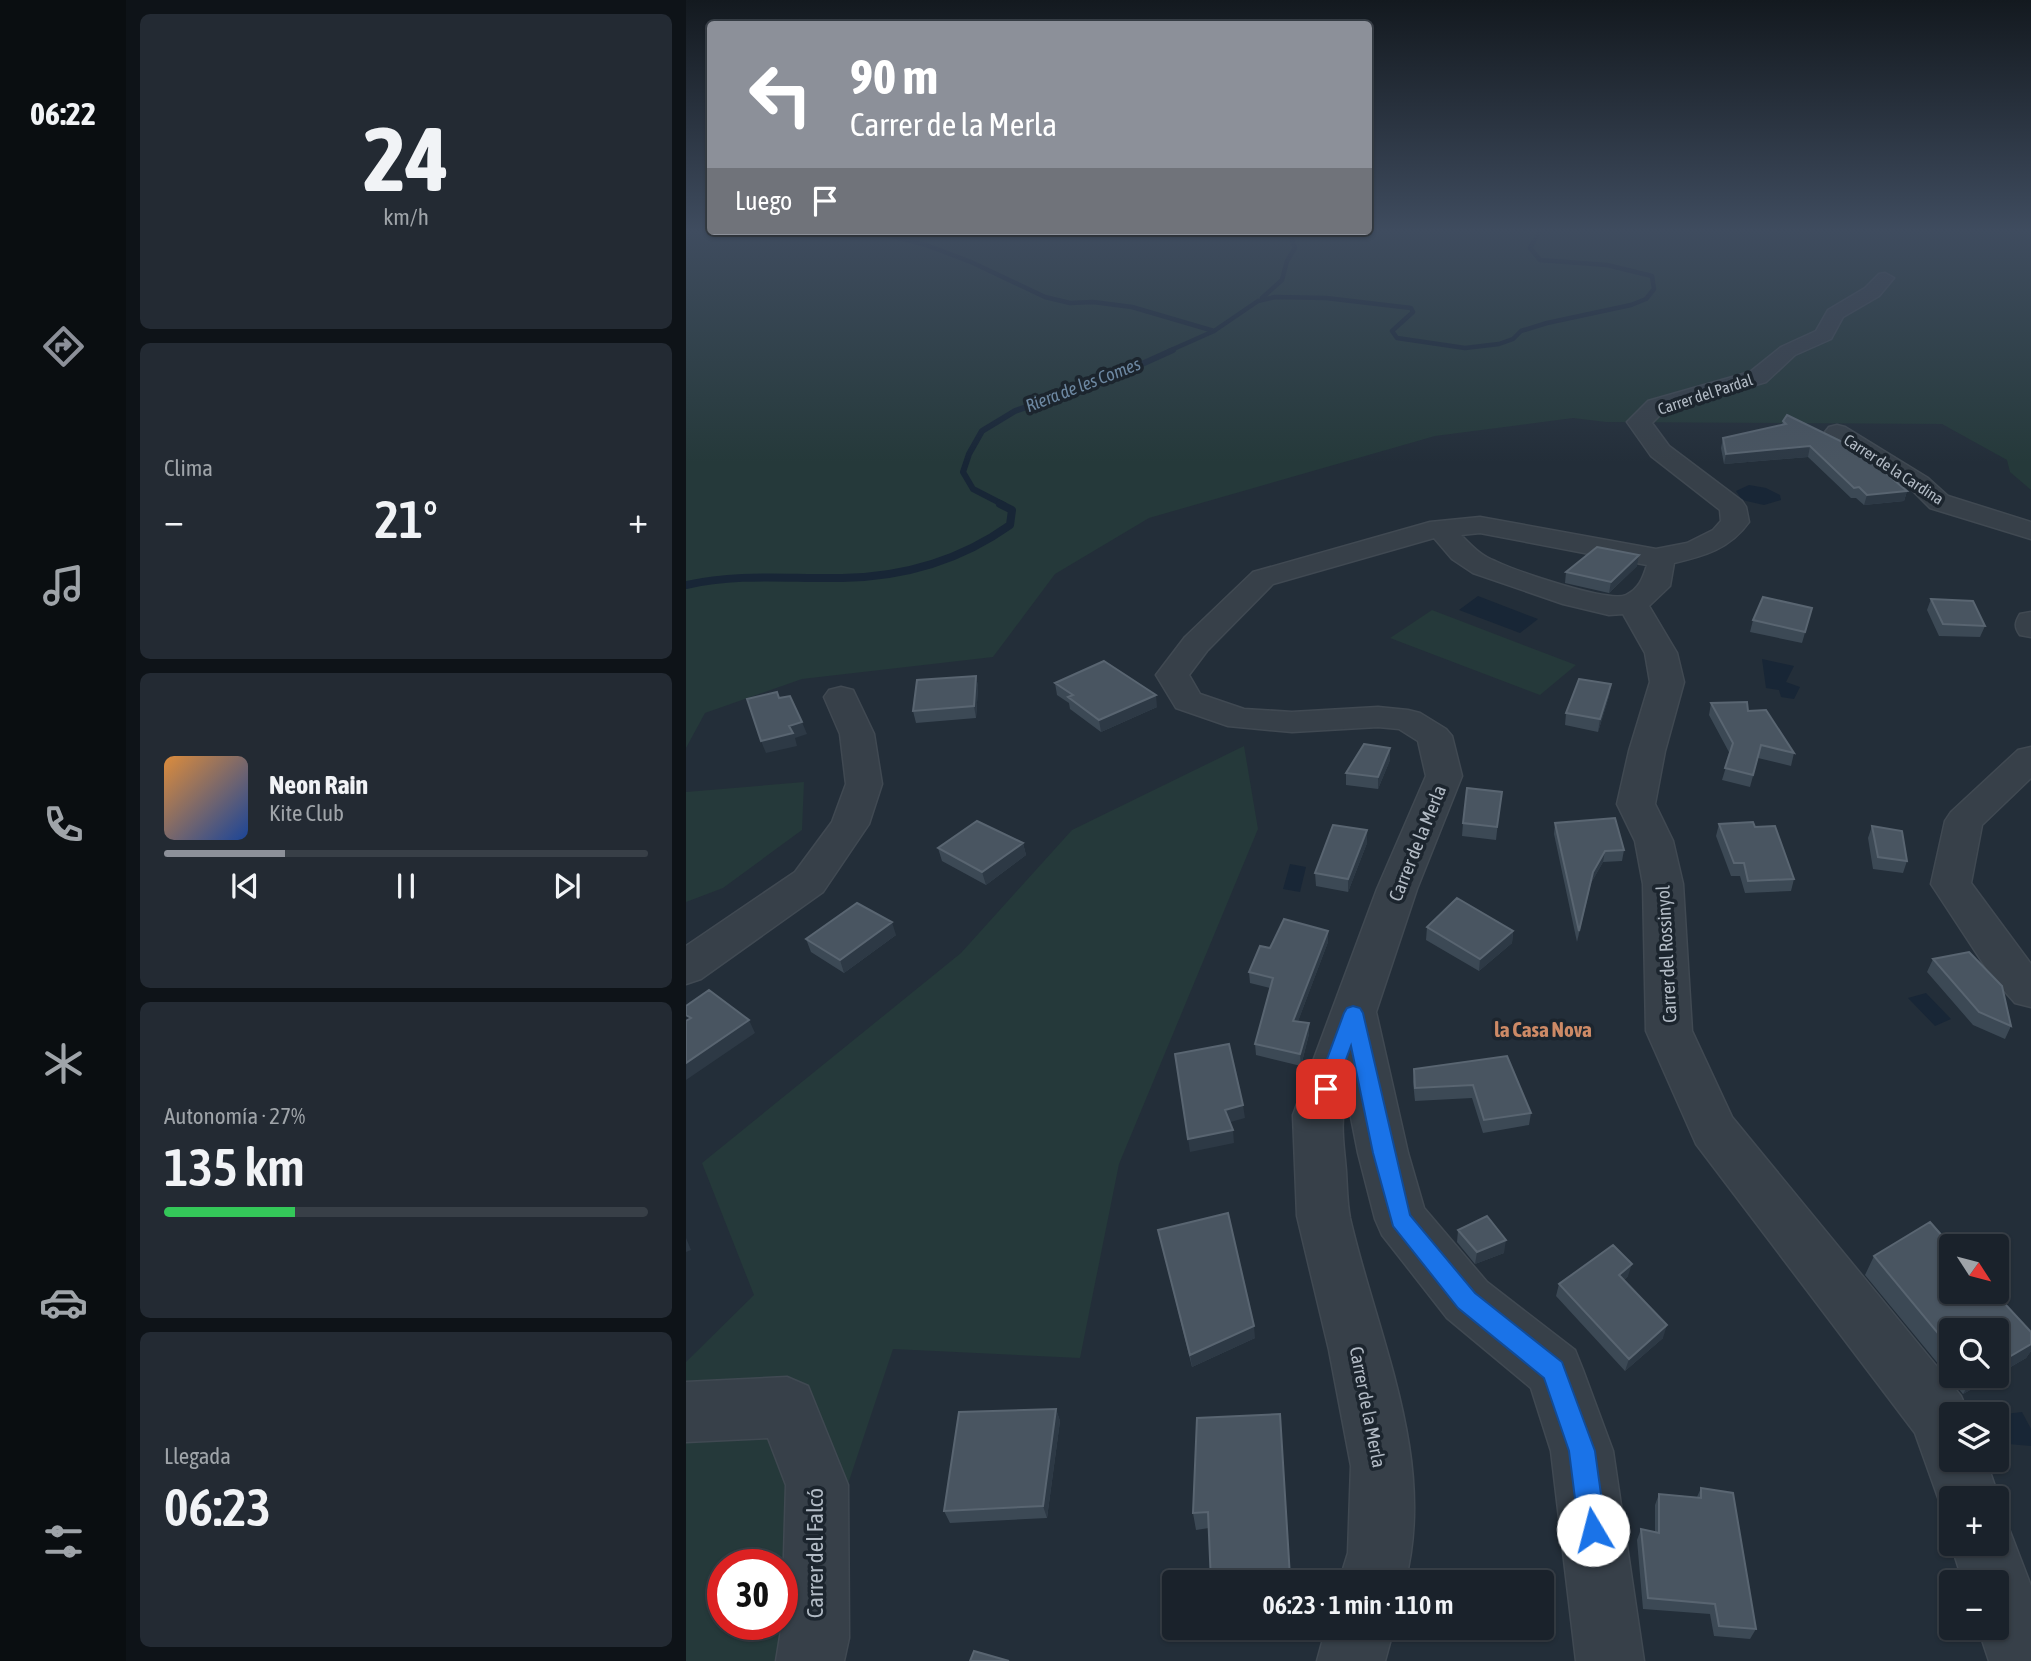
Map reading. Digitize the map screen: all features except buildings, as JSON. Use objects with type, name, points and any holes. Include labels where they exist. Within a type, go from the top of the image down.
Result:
[{"type":"street","name":"Carrer del Pardal","points":[[1658,562],[1723,536],[1735,522],[1733,507],[1660,451],[1639,422],[1656,406],[1758,377],[1788,351],[1824,335],[1835,314],[1848,307]]},
{"type":"street","name":"Carrer de la Cardina","points":[[1837,432],[1919,483],[1939,502],[2031,531]]},
{"type":"street","name":"Carrer de la Merla","points":[[1375,1570],[1380,1553],[1382,1466],[1358,1350],[1323,1216],[1317,1115],[1397,889],[1444,776],[1434,736],[1408,720],[1378,717],[1292,722],[1240,719],[1188,701],[1172,675],[1196,644],[1263,578],[1440,528],[1480,525],[1528,532],[1658,562]]},
{"type":"street","points":[[1440,528],[1462,553],[1483,567],[1574,598],[1609,606],[1633,604],[1655,586],[1658,562]]},
{"type":"street","name":"Carrer del Rossinyol","points":[[1633,604],[1661,653],[1667,682],[1647,751],[1636,804],[1654,841],[1663,884],[1669,1031],[1713,1130],[1939,1416]]},
{"type":"street","points":[[2031,621],[2031,628]]},
{"type":"street","points":[[686,968],[810,882],[850,824],[864,784],[857,734],[841,697]]},
{"type":"street","points":[[2031,758],[1964,821],[1951,884],[2007,966],[2031,991]]},
{"type":"street","points":[[1353,1013],[1383,1153],[1401,1219],[1466,1300],[1554,1370],[1582,1451],[1611,1661]]},
{"type":"street","name":"Carrer del Falcó","points":[[686,1412],[787,1407],[817,1485],[815,1638],[810,1661]]},
{"type":"street","points":[[2009,1619],[2023,1661]]},
{"type":"street","points":[[1351,1661],[1357,1640]]},
{"type":"green space","points":[[686,307],[2031,307],[2031,490],[2010,472],[2007,460],[1942,424],[1606,422],[1573,418],[1435,436],[1149,518],[1055,574],[993,657],[802,679],[705,713],[686,748]]},
{"type":"green space","points":[[1432,610],[1576,665],[1540,695],[1390,638]]},
{"type":"green space","points":[[1244,746],[1258,829],[1119,1164],[1080,1358],[893,1349],[798,1634],[798,1549],[707,1549],[707,1640],[796,1640],[789,1661],[686,1661],[686,1362],[754,1295],[702,1163],[961,953],[1072,830]]},
{"type":"green space","points":[[804,782],[802,830],[723,888],[686,902],[686,792]]},
{"type":"water","points":[[1749,485],[1766,488],[1780,495],[1781,500],[1764,505],[1742,500],[1736,491]]},
{"type":"water","points":[[1478,596],[1538,619],[1520,633],[1459,610]]},
{"type":"water","points":[[1762,659],[1794,666],[1786,682],[1800,687],[1794,699],[1781,697],[1779,690],[1766,688]]},
{"type":"water","points":[[1290,864],[1306,867],[1300,892],[1283,889]]},
{"type":"water","points":[[1926,993],[1951,1019],[1935,1026],[1908,998]]},
{"type":"water","points":[[2022,1412],[2031,1429],[2031,1446],[2009,1444],[2009,1414]]},
{"type":"waterway","points":[[1128,307],[1214,331]]},
{"type":"waterway","name":"Riera de les Comes","points":[[1214,331],[1250,307]]},
{"type":"waterway","name":"Riera de les Comes","points":[[1398,307],[1411,308],[1413,312],[1392,331],[1397,338],[1465,348],[1499,344],[1513,339],[1521,331],[1547,323],[1624,307]]},
{"type":"waterway","name":"Riera de les Comes","points":[[1169,351],[1214,331]]},
{"type":"waterway","name":"Riera de les Comes","points":[[1004,505],[973,489],[963,472],[969,454],[982,431],[1015,411],[1111,378],[1173,350]]},
{"type":"waterway","name":"Riera de les Comes","points":[[686,585],[745,578],[865,577],[909,570],[972,548],[1010,525],[1012,510],[1000,504]]},
{"type":"district","name":"la Casa Nova","points":[[1543,1030]]},
{"type":"route","points":[[1326,1089],[1353,1013],[1383,1153],[1401,1219],[1466,1300],[1554,1370],[1582,1451],[1593,1530]]}]
